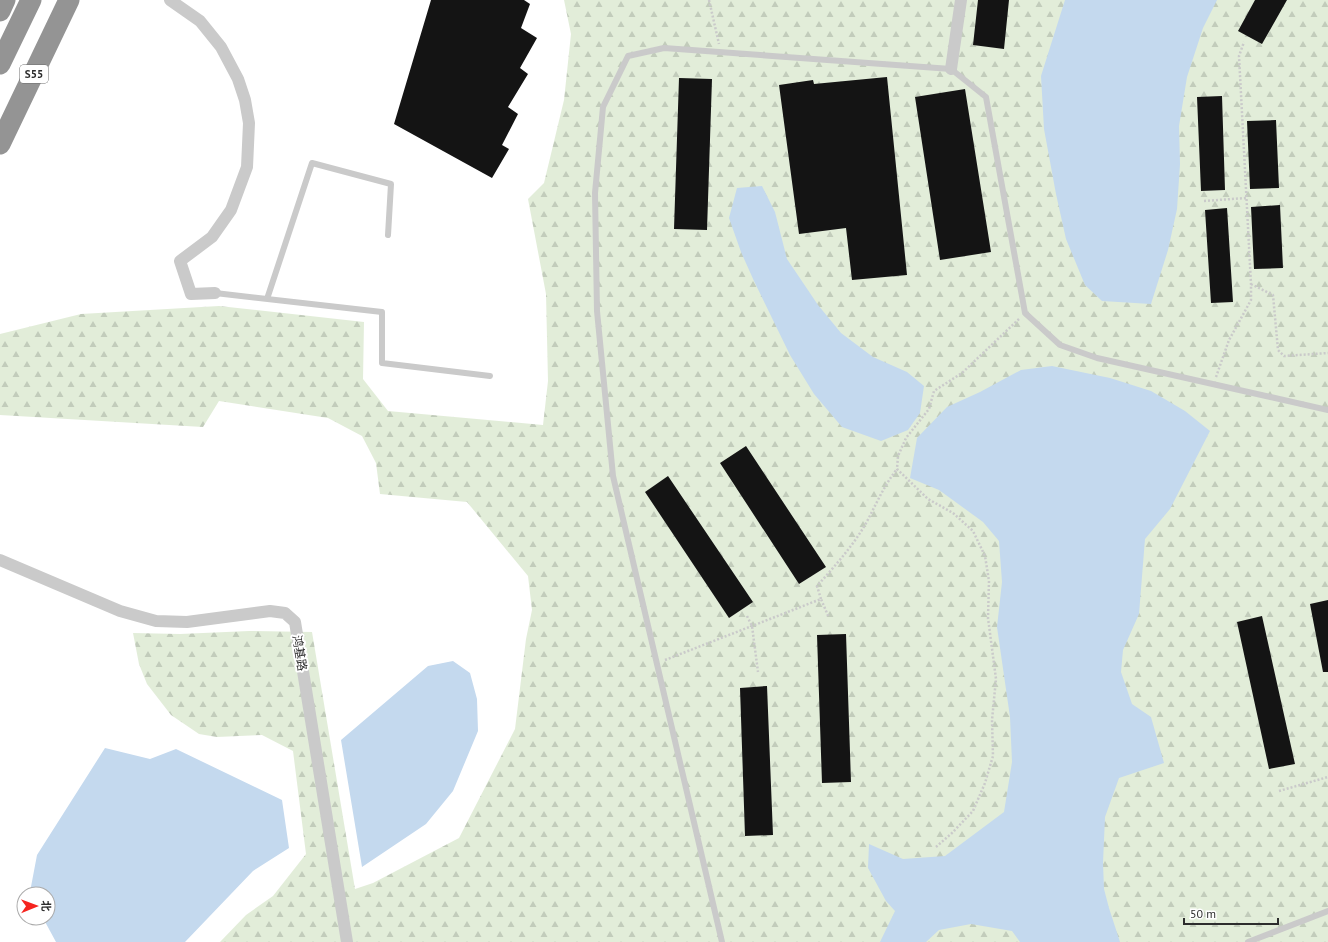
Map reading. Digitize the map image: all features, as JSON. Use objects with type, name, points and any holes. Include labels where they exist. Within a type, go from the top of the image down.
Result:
[{"type":"highway","points":[[0,11],[5,0]]},
{"type":"highway","points":[[0,64],[31,0]]},
{"type":"highway","name":"S55","points":[[0,144],[68,2]]},
{"type":"street","points":[[170,0],[200,20],[220,47],[238,79],[246,100],[249,123],[247,167],[231,210],[212,237],[180,261],[191,294],[215,293]]},
{"type":"street","points":[[951,69],[961,0]]},
{"type":"street","name":"鸿基路","points":[[0,560],[120,611],[156,621],[187,622],[270,611],[285,613],[295,622],[347,942]]},
{"type":"lane","points":[[722,942],[613,476],[598,311],[595,194],[603,107],[628,56],[664,48],[951,69],[986,97],[1025,313],[1060,345],[1097,358],[1328,410]]},
{"type":"lane","points":[[267,299],[312,163],[391,184],[388,235]]},
{"type":"lane","points":[[215,293],[382,312],[382,363],[490,376]]},
{"type":"lane","points":[[1248,942],[1328,911]]},
{"type":"path","points":[[709,0],[721,52]]},
{"type":"path","points":[[1213,385],[1229,340],[1251,300],[1239,56],[1244,42]]},
{"type":"path","points":[[1204,201],[1246,198]]},
{"type":"path","points":[[1251,284],[1273,295],[1277,345],[1278,350],[1284,356],[1328,353]]},
{"type":"path","points":[[829,618],[817,586],[839,561],[864,526],[883,487],[897,469],[898,456],[906,438],[929,409],[934,391],[962,373],[1025,313]]},
{"type":"path","points":[[897,469],[928,499],[953,513],[973,531],[985,556],[989,581],[988,618],[996,679],[992,720],[993,756],[985,783],[973,811],[936,847]]},
{"type":"path","points":[[657,663],[821,599]]},
{"type":"path","points":[[747,616],[752,626],[758,672]]},
{"type":"path","points":[[1279,791],[1328,777]]},
{"type":"green space","points":[[564,0],[1328,0],[1328,942],[220,942],[246,915],[273,896],[306,854],[293,751],[262,735],[217,737],[199,734],[171,715],[147,684],[139,664],[133,633],[180,634],[249,631],[312,632],[355,889],[373,883],[459,838],[515,729],[526,639],[532,610],[528,576],[467,502],[380,494],[376,463],[362,436],[328,418],[219,401],[203,427],[0,415],[0,334],[81,314],[219,306],[364,322],[363,379],[388,411],[543,425],[548,381],[546,294],[528,199],[544,183],[564,100],[571,34]]},
{"type":"water","points":[[1065,0],[1217,0],[1203,28],[1187,77],[1179,126],[1180,164],[1177,209],[1168,250],[1151,304],[1102,301],[1085,285],[1066,239],[1044,129],[1041,76]]},
{"type":"water","points":[[762,186],[775,212],[787,259],[818,305],[841,333],[873,357],[907,372],[924,386],[920,413],[908,430],[881,441],[842,427],[814,394],[790,355],[741,252],[729,218],[737,188]]},
{"type":"water","points":[[1052,366],[1110,378],[1151,391],[1185,411],[1210,431],[1170,509],[1145,539],[1139,614],[1123,650],[1121,672],[1132,704],[1151,717],[1164,763],[1119,778],[1105,817],[1103,863],[1104,889],[1120,942],[1020,942],[1012,931],[971,924],[939,930],[926,942],[880,942],[895,911],[886,901],[868,868],[869,844],[903,859],[945,856],[1004,812],[1012,762],[1010,717],[997,627],[1002,582],[999,541],[983,522],[939,490],[910,478],[917,438],[947,407],[980,392],[1021,370]]},
{"type":"water","points":[[453,661],[470,673],[477,699],[478,731],[453,791],[426,824],[362,867],[341,740],[428,666]]},
{"type":"water","points":[[105,748],[150,759],[176,749],[282,800],[289,848],[253,871],[185,942],[56,942],[47,926],[56,926],[56,886],[31,886],[37,855]]},
{"type":"building","points":[[431,0],[524,0],[530,4],[521,28],[537,38],[520,68],[528,74],[508,107],[518,114],[502,145],[509,149],[492,178],[394,124]]},
{"type":"building","points":[[978,0],[1009,0],[1004,49],[973,45]]},
{"type":"building","points":[[1255,0],[1287,0],[1262,44],[1238,31]]},
{"type":"building","points":[[887,77],[907,275],[852,280],[846,228],[799,234],[779,85],[813,80],[814,84]]},
{"type":"building","points":[[679,78],[712,79],[707,230],[674,229]]},
{"type":"building","points":[[965,89],[991,252],[940,260],[915,97]]},
{"type":"building","points":[[1222,96],[1225,190],[1201,191],[1197,97]]},
{"type":"building","points":[[1276,120],[1279,188],[1250,189],[1247,121]]},
{"type":"building","points":[[1280,205],[1283,268],[1254,269],[1251,207]]},
{"type":"building","points":[[1227,208],[1233,302],[1211,303],[1205,210]]},
{"type":"building","points":[[746,446],[826,567],[799,584],[720,463]]},
{"type":"building","points":[[668,476],[753,602],[729,618],[645,492]]},
{"type":"building","points":[[1328,600],[1328,672],[1323,672],[1310,604]]},
{"type":"building","points":[[1262,616],[1295,764],[1269,769],[1237,622]]},
{"type":"building","points":[[846,634],[851,782],[822,783],[817,635]]},
{"type":"building","points":[[767,686],[773,835],[745,836],[740,688]]}]
